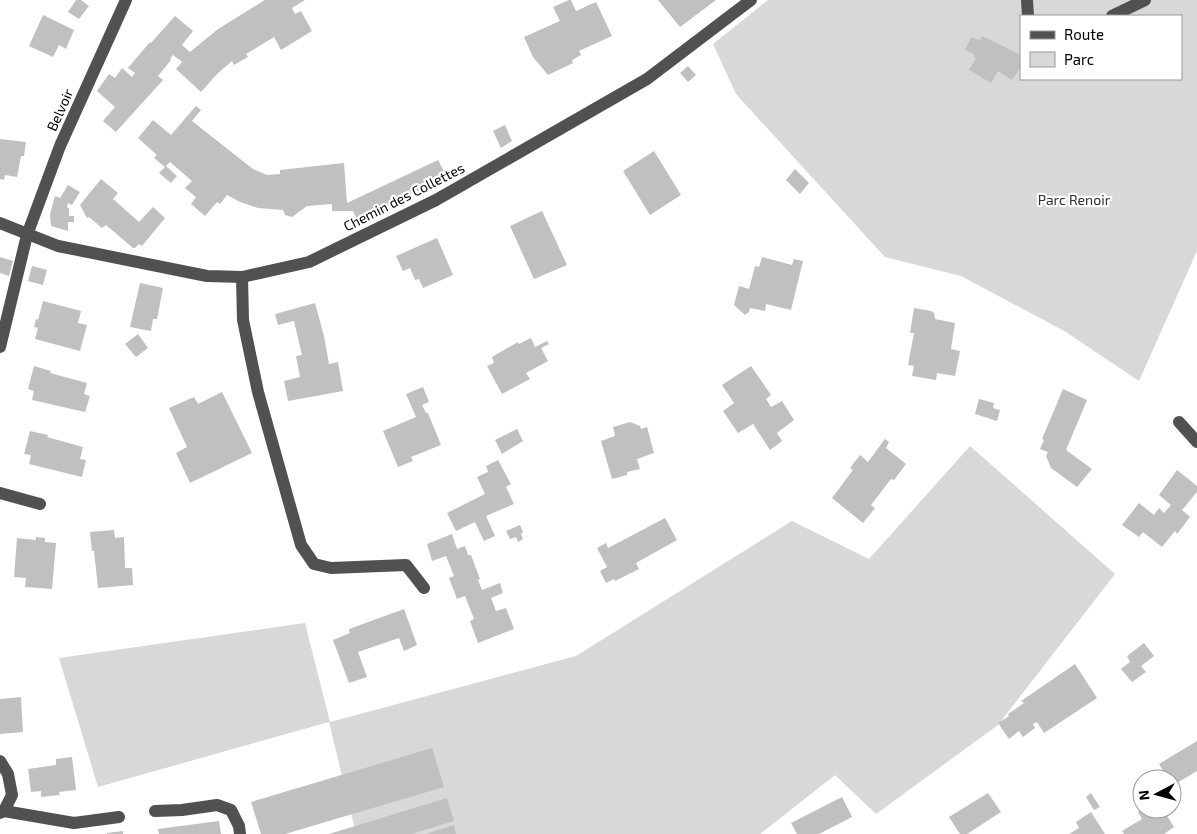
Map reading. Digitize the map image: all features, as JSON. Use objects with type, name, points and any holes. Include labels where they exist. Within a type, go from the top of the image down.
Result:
[{"type":"street","name":"Belvoir","points":[[28,235],[60,146],[126,0]]},
{"type":"street","name":"Chemin des Collettes","points":[[0,223],[58,246],[206,276],[242,278],[309,262],[436,200],[647,79],[751,0]]},
{"type":"street","points":[[1027,0],[1028,15]]},
{"type":"street","points":[[1114,15],[1146,0]]},
{"type":"street","points":[[0,347],[28,235]]},
{"type":"street","points":[[242,278],[243,320],[258,392],[301,545],[314,564],[331,568],[406,565],[424,588]]},
{"type":"street","points":[[1179,422],[1197,442]]},
{"type":"street","points":[[0,493],[40,504]]},
{"type":"street","points":[[0,761],[8,774],[12,795],[2,812],[74,823],[119,817]]},
{"type":"street","points":[[155,810],[182,810],[217,805],[231,810],[239,826],[240,834]]},
{"type":"green space","name":"Parc Renoir","points":[[768,0],[1197,0],[1197,251],[1139,381],[1066,332],[961,276],[885,257],[736,94],[713,44]]},
{"type":"green space","points":[[970,446],[1115,574],[998,725],[876,814],[835,775],[760,834],[356,834],[329,722],[98,787],[59,658],[305,623],[330,722],[576,656],[792,521],[869,559]]},
{"type":"building","points":[[76,0],[81,0],[89,6],[79,19],[68,12]]},
{"type":"building","points":[[265,0],[305,0],[292,8],[295,14],[301,11],[312,31],[281,50],[274,37],[246,54],[248,57],[234,65],[232,61],[201,92],[176,69],[182,62],[173,55],[158,76],[163,80],[116,132],[103,121],[115,107],[97,91],[109,74],[115,78],[122,68],[132,77],[135,73],[128,68],[175,16],[193,31],[182,45],[190,52],[218,29]]},
{"type":"building","points":[[571,0],[576,11],[596,2],[612,36],[579,51],[581,55],[572,60],[573,63],[548,75],[533,57],[524,37],[560,21],[553,7]]},
{"type":"building","points":[[658,0],[716,0],[680,27]]},
{"type":"building","points":[[43,15],[74,30],[66,49],[59,45],[53,57],[29,46]]},
{"type":"building","points":[[982,36],[1020,55],[1020,68],[1012,80],[998,71],[991,83],[969,70],[976,58],[974,54],[965,50],[971,37],[980,40]]},
{"type":"building","points":[[688,66],[696,75],[688,82],[680,73]]},
{"type":"building","points":[[196,106],[201,110],[192,121],[253,169],[267,175],[280,174],[280,170],[344,163],[347,203],[438,160],[447,177],[357,220],[353,211],[332,211],[332,204],[307,206],[292,217],[285,215],[283,210],[258,208],[227,195],[220,204],[217,202],[205,216],[191,204],[196,197],[185,188],[192,181],[170,162],[165,167],[154,158],[157,155],[138,138],[153,120],[171,135]]},
{"type":"building","points":[[505,125],[512,141],[501,148],[493,131]]},
{"type":"building","points":[[0,139],[26,142],[24,156],[21,156],[17,177],[5,175],[4,180],[0,179]]},
{"type":"building","points":[[654,151],[681,195],[650,215],[623,171]]},
{"type":"building","points":[[166,166],[177,176],[171,183],[159,173]]},
{"type":"building","points":[[795,169],[809,183],[800,194],[786,180]]},
{"type":"building","points":[[101,179],[118,193],[113,199],[139,222],[153,207],[165,218],[142,246],[139,244],[133,248],[106,225],[102,228],[89,217],[87,218],[80,205]]},
{"type":"building","points":[[68,185],[80,192],[72,205],[68,203],[69,216],[74,216],[74,222],[68,222],[68,231],[51,226],[50,214],[55,196],[60,198]]},
{"type":"building","points":[[542,211],[567,265],[534,279],[510,226]]},
{"type":"building","points":[[437,238],[453,275],[423,288],[419,279],[415,280],[410,268],[403,271],[396,256]]},
{"type":"building","points":[[0,257],[13,261],[9,276],[0,273]]},
{"type":"building","points":[[762,257],[792,265],[794,259],[803,261],[791,310],[766,304],[765,311],[750,308],[749,312],[745,315],[734,305],[739,286],[749,289],[755,266],[759,267]]},
{"type":"building","points":[[32,266],[47,270],[43,285],[28,281]]},
{"type":"building","points":[[140,283],[163,288],[157,319],[153,319],[151,331],[130,327]]},
{"type":"building","points":[[43,301],[81,311],[78,323],[87,325],[80,351],[35,339],[38,328],[34,327]]},
{"type":"building","points":[[315,303],[329,364],[338,362],[343,391],[288,401],[284,381],[300,377],[296,356],[302,355],[294,321],[278,325],[275,314]]},
{"type":"building","points":[[914,308],[931,311],[934,313],[935,319],[955,323],[951,349],[960,351],[955,376],[937,373],[936,380],[912,376],[914,366],[908,365],[914,333],[910,333]]},
{"type":"building","points":[[138,334],[148,348],[136,357],[125,344]]},
{"type":"building","points":[[531,338],[535,347],[547,341],[549,344],[541,348],[548,361],[526,373],[530,379],[502,394],[487,366],[494,363],[492,357],[518,342],[519,344]]},
{"type":"building","points":[[34,366],[51,371],[50,373],[87,383],[84,394],[90,396],[85,412],[32,400],[34,391],[28,389]]},
{"type":"building","points":[[751,366],[771,395],[766,399],[771,407],[782,401],[794,420],[777,433],[782,441],[770,450],[753,424],[738,433],[723,411],[734,403],[722,385]]},
{"type":"building","points":[[423,387],[429,402],[422,405],[426,413],[428,413],[441,445],[411,457],[413,461],[398,467],[383,431],[416,417],[406,394]]},
{"type":"building","points":[[1063,389],[1087,400],[1066,450],[1092,469],[1077,487],[1051,468],[1046,456],[1048,452],[1040,449],[1044,440],[1042,439]]},
{"type":"building","points":[[222,392],[252,453],[190,483],[176,453],[187,447],[169,408],[194,397],[198,404]]},
{"type":"building","points":[[979,399],[994,403],[993,408],[1000,410],[997,421],[975,414]]},
{"type":"building","points":[[630,422],[640,426],[641,429],[647,427],[654,453],[637,459],[640,469],[627,472],[627,475],[612,479],[601,441],[615,436],[613,427]]},
{"type":"building","points":[[517,429],[523,441],[502,454],[495,440]]},
{"type":"building","points":[[30,431],[83,447],[80,459],[86,460],[82,477],[29,464],[31,455],[24,454]]},
{"type":"building","points":[[885,439],[889,442],[886,448],[906,464],[894,480],[891,479],[871,505],[875,508],[863,523],[832,498],[853,470],[850,468],[860,455],[868,462]]},
{"type":"building","points":[[498,460],[511,484],[506,487],[514,504],[486,516],[495,536],[484,541],[475,522],[456,531],[447,513],[485,494],[477,477],[488,472],[486,466]]},
{"type":"building","points":[[1177,470],[1197,486],[1197,492],[1182,510],[1190,517],[1177,534],[1175,531],[1162,547],[1143,532],[1139,537],[1122,525],[1139,503],[1154,515],[1159,508],[1164,513],[1171,505],[1159,495]]},
{"type":"building","points":[[665,518],[677,540],[636,563],[639,569],[615,581],[614,579],[606,583],[600,571],[607,567],[597,548],[606,543],[608,548]]},
{"type":"building","points":[[520,525],[523,539],[518,542],[516,537],[510,539],[506,531]]},
{"type":"building","points":[[114,530],[115,538],[124,537],[125,568],[132,568],[133,585],[98,588],[90,532]]},
{"type":"building","points":[[452,534],[457,549],[465,546],[468,555],[471,555],[482,590],[500,583],[503,593],[491,598],[496,611],[506,608],[514,629],[478,643],[470,621],[474,619],[465,596],[457,599],[449,578],[454,576],[446,556],[432,561],[427,544]]},
{"type":"building","points":[[36,537],[45,538],[45,542],[56,543],[52,589],[25,587],[26,578],[14,577],[17,538],[36,540]]},
{"type":"building","points":[[404,609],[417,645],[404,651],[399,638],[358,652],[367,677],[349,683],[333,640],[350,633],[349,629]]},
{"type":"building","points":[[1144,643],[1154,656],[1141,666],[1146,672],[1132,682],[1121,669],[1130,662],[1127,656]]},
{"type":"building","points":[[1075,664],[1097,698],[1044,733],[1037,722],[1033,724],[1035,728],[1023,737],[1019,731],[1009,739],[998,723],[1024,703],[1021,701]]},
{"type":"building","points":[[21,697],[23,732],[0,734],[0,699]]},
{"type":"building","points":[[1197,741],[1197,771],[1182,780],[1182,769],[1162,769],[1159,764]]},
{"type":"building","points":[[432,748],[444,787],[285,834],[261,834],[251,802]]},
{"type":"building","points":[[72,757],[76,790],[59,792],[60,795],[41,797],[41,791],[31,792],[28,769],[56,765],[56,759]]},
{"type":"building","points":[[988,793],[1001,812],[967,834],[960,834],[949,817]]},
{"type":"building","points":[[1091,793],[1100,807],[1094,810],[1086,797]]},
{"type":"building","points":[[842,797],[852,817],[819,834],[797,834],[791,823]]},
{"type":"building","points":[[447,798],[454,821],[411,834],[329,834]]},
{"type":"building","points":[[1091,812],[1105,834],[1069,834],[1079,828],[1076,822]]},
{"type":"building","points":[[1142,819],[1169,819],[1174,827],[1164,834],[1124,834],[1122,831]]},
{"type":"building","points":[[219,821],[221,834],[159,834],[158,829]]},
{"type":"building","points":[[454,825],[456,834],[426,834]]},
{"type":"building","points":[[123,831],[123,834],[107,834],[107,833]]}]
